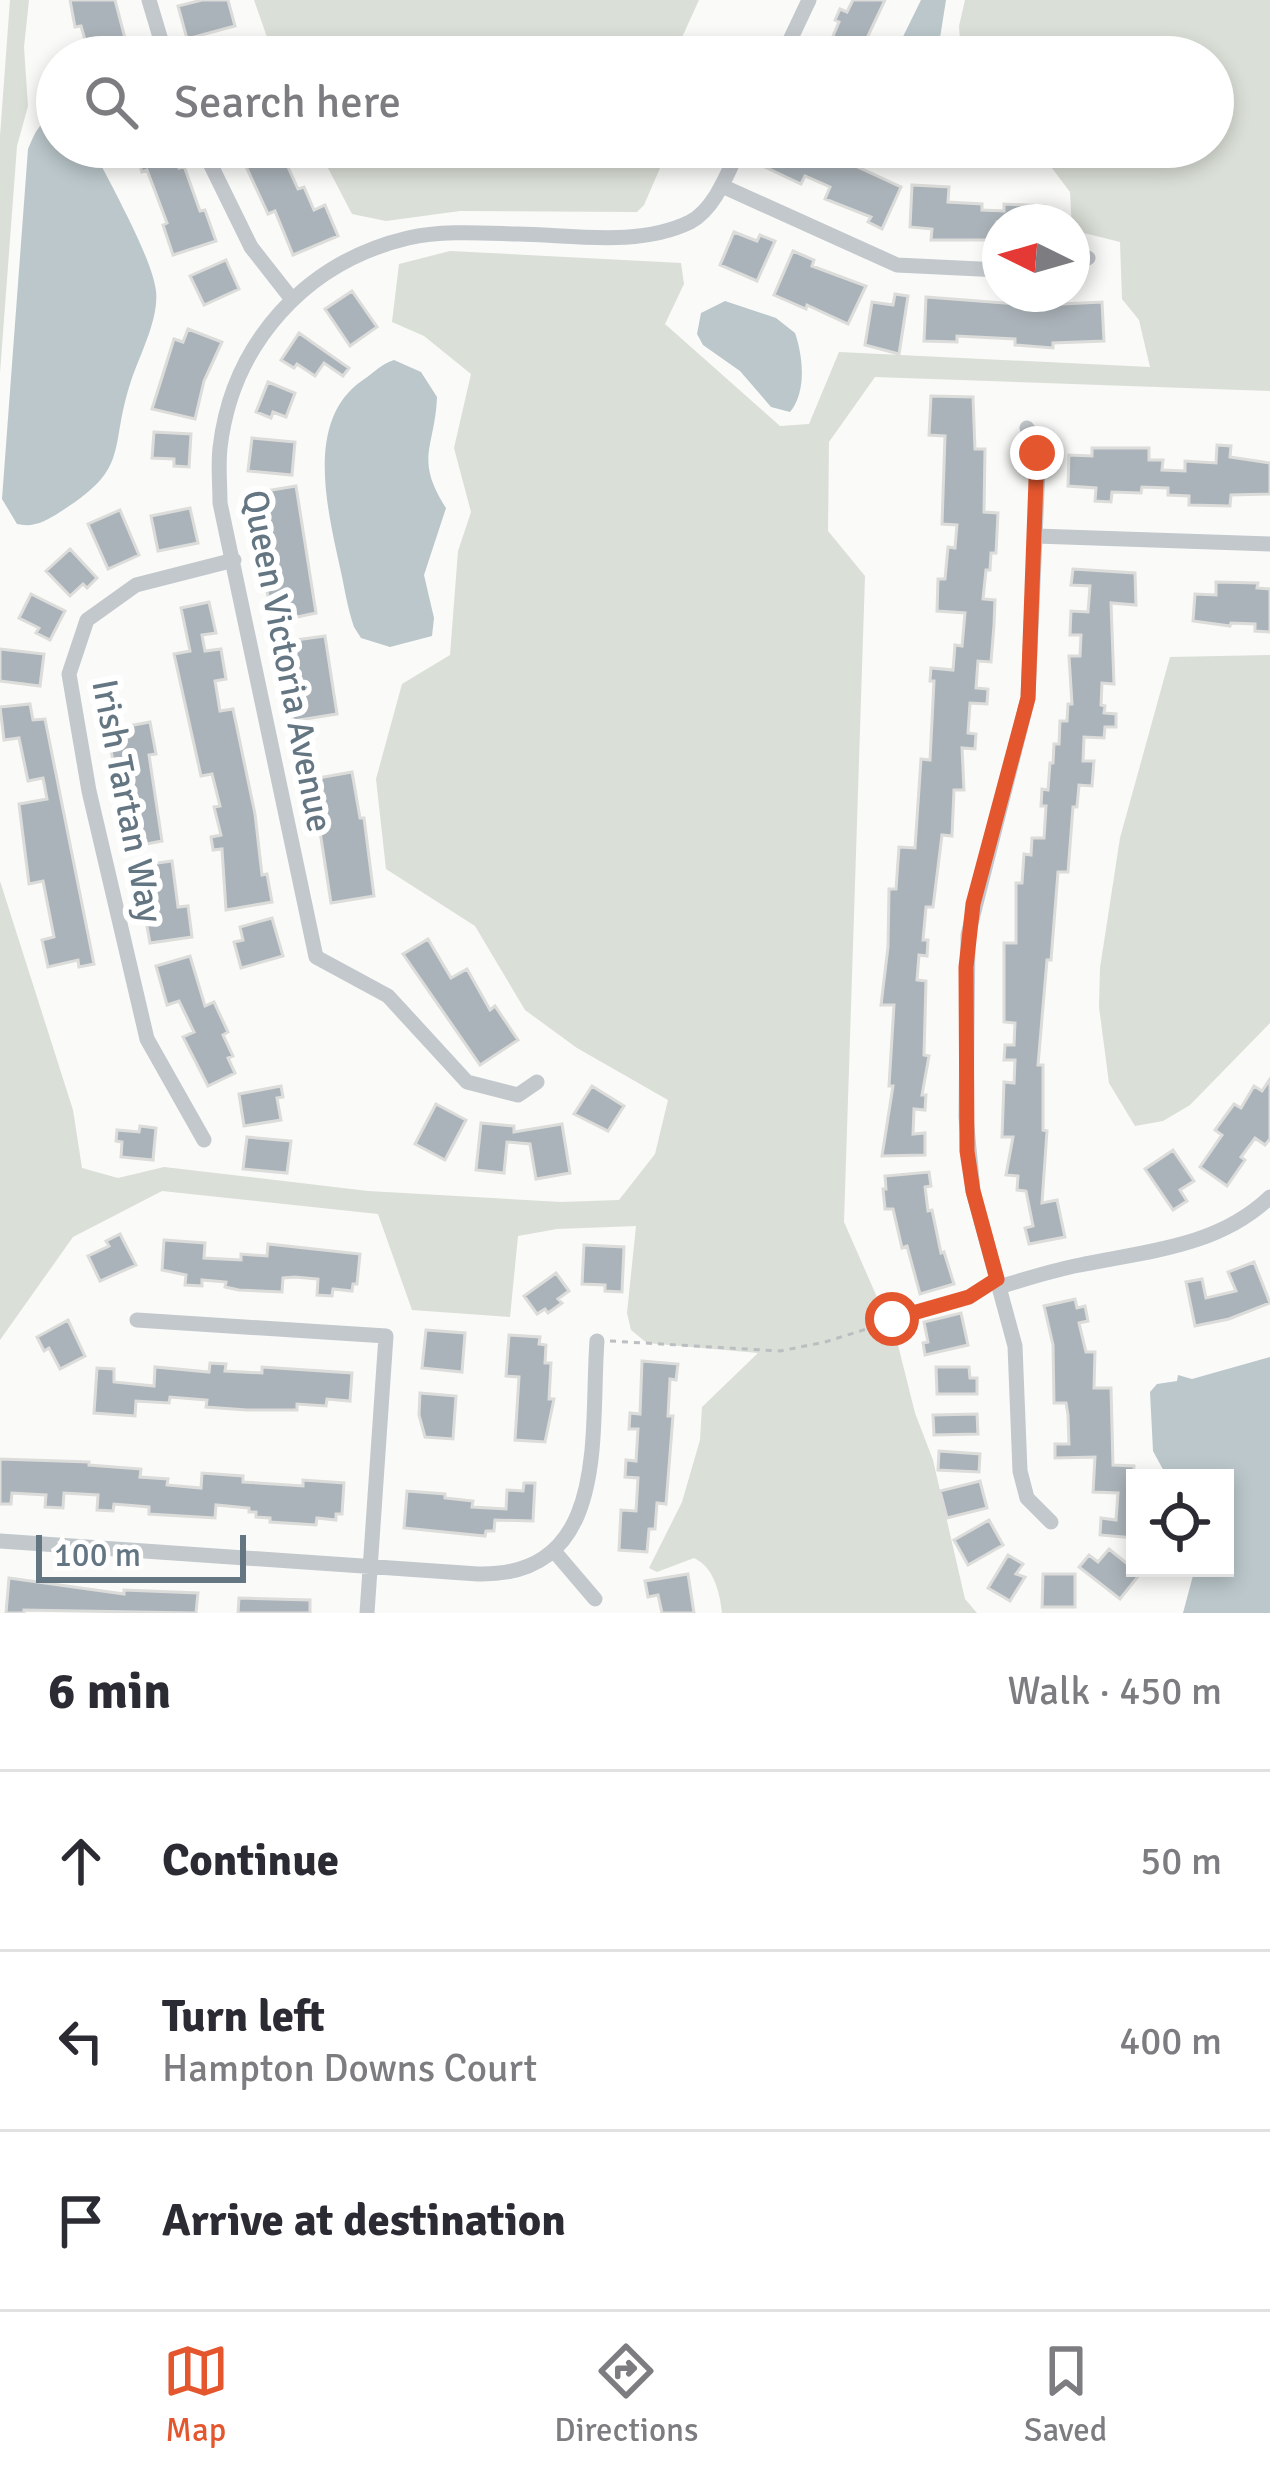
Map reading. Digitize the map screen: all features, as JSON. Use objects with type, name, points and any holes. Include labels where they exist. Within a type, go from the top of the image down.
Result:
[{"type":"street","points":[[149,0],[160,36]]},
{"type":"street","points":[[792,36],[809,0]]},
{"type":"street","points":[[212,168],[251,247],[291,298]]},
{"type":"street","name":"Queen Victoria Avenue","points":[[537,1082],[518,1095],[467,1082],[388,996],[316,957],[220,503],[220,448],[232,394],[253,347],[291,298],[344,260],[411,237],[481,233],[644,236],[693,220],[722,186],[730,168]]},
{"type":"street","points":[[722,186],[897,265],[982,269]]},
{"type":"street","points":[[1027,428],[1037,453],[1028,698],[973,904],[966,967],[967,1151],[973,1191],[1015,1346],[1020,1471],[1027,1498],[1051,1522]]},
{"type":"street","points":[[1036,536],[1270,544]]},
{"type":"street","name":"Irish Tartan Way","points":[[204,1140],[148,1039],[89,791],[69,674],[87,620],[136,585],[234,560]]},
{"type":"street","points":[[998,1283],[1191,1243],[1244,1219],[1270,1197]]},
{"type":"street","points":[[137,1320],[386,1336],[367,1613]]},
{"type":"street","points":[[0,1541],[499,1575],[533,1566],[569,1538],[584,1504],[597,1340]]},
{"type":"street","points":[[554,1552],[595,1599]]},
{"type":"path","points":[[597,1340],[758,1352],[798,1348],[969,1297],[998,1283]]},
{"type":"shaded area","points":[[10,0],[29,0],[24,47],[28,106],[17,146],[0,373],[0,136]]},
{"type":"shaded area","points":[[254,0],[699,0],[683,36],[267,36]]},
{"type":"shaded area","points":[[921,0],[946,0],[940,36],[903,36]]},
{"type":"shaded area","points":[[965,0],[1270,0],[1270,391],[875,377],[829,442],[828,531],[865,576],[844,1222],[898,1345],[933,1460],[965,1599],[977,1613],[722,1613],[715,1581],[701,1562],[694,1558],[657,1572],[649,1568],[682,1502],[700,1440],[702,1407],[758,1353],[647,1343],[631,1330],[627,1313],[636,1226],[557,1229],[518,1236],[510,1317],[412,1310],[378,1214],[162,1191],[73,1237],[0,1340],[0,881],[73,1110],[82,1168],[118,1178],[164,1167],[368,1191],[561,1202],[619,1200],[655,1154],[668,1100],[577,1048],[525,1010],[475,926],[386,869],[376,779],[402,684],[450,655],[458,551],[471,512],[454,448],[471,374],[424,336],[392,322],[399,264],[450,251],[681,263],[684,284],[665,324],[780,426],[809,424],[839,352],[1150,367],[1139,320],[1122,299],[1120,242],[1090,234],[1090,204],[1071,204],[1070,192],[1052,168],[1234,168],[1234,36],[960,36]]},
{"type":"shaded area","points":[[35,133],[36,168],[103,168],[147,259],[156,302],[108,469],[60,512],[40,523],[23,525],[17,524],[2,499],[28,149]]},
{"type":"shaded area","points":[[328,168],[660,168],[637,212],[460,211],[386,221],[352,214]]},
{"type":"shaded area","points":[[725,301],[776,318],[795,333],[802,373],[790,412],[771,407],[740,371],[703,345],[697,334],[701,313]]},
{"type":"shaded area","points":[[394,360],[421,372],[437,397],[429,464],[446,508],[424,575],[434,618],[432,636],[390,647],[361,638],[354,627],[330,516],[325,465],[333,417],[345,397]]},
{"type":"shaded area","points":[[1270,655],[1270,1023],[1190,1105],[1163,1121],[1135,1126],[1109,1083],[1099,1007],[1100,968],[1120,838],[1170,657]]},
{"type":"shaded area","points":[[1270,1357],[1270,1613],[1183,1613],[1193,1577],[1234,1577],[1234,1469],[1163,1469],[1153,1451],[1150,1392],[1157,1384],[1177,1381],[1178,1375],[1192,1379]]},
{"type":"building","points":[[70,0],[115,0],[124,36],[84,36],[81,26],[75,27]]},
{"type":"building","points":[[228,0],[235,26],[186,36],[178,6]]},
{"type":"building","points":[[853,0],[885,0],[868,36],[833,36],[840,9],[847,12]]},
{"type":"building","points":[[141,168],[185,168],[216,241],[173,255],[163,225],[167,223],[147,170]]},
{"type":"building","points":[[247,168],[288,168],[314,210],[325,205],[338,236],[293,255],[275,211],[268,214]]},
{"type":"building","points":[[767,168],[860,168],[901,187],[882,229],[868,222],[871,217],[825,199],[830,187],[805,176],[801,184]]},
{"type":"building","points":[[912,185],[949,187],[948,202],[982,204],[982,240],[931,240],[932,229],[910,227]]},
{"type":"building","points":[[734,232],[757,241],[760,235],[775,241],[757,281],[720,265]]},
{"type":"building","points":[[793,251],[814,260],[812,266],[866,286],[848,324],[774,295]]},
{"type":"building","points":[[226,260],[239,289],[204,305],[190,276]]},
{"type":"building","points":[[352,291],[377,327],[350,346],[325,309]]},
{"type":"building","points":[[895,294],[908,296],[899,354],[865,345],[872,302],[893,305]]},
{"type":"building","points":[[926,297],[982,301],[982,312],[1090,312],[1090,303],[1102,302],[1104,341],[1053,343],[1053,348],[1015,345],[1015,339],[957,336],[957,342],[924,341]]},
{"type":"building","points":[[188,329],[222,342],[204,381],[195,419],[152,409],[174,339],[183,342]]},
{"type":"building","points":[[299,333],[349,368],[343,376],[324,363],[315,376],[281,360]]},
{"type":"building","points":[[268,382],[295,393],[286,417],[256,412]]},
{"type":"building","points":[[931,396],[973,397],[975,449],[985,449],[984,512],[998,513],[996,553],[991,553],[990,570],[986,570],[983,599],[995,600],[994,625],[991,662],[978,661],[976,688],[988,689],[987,704],[970,703],[968,733],[976,734],[975,749],[962,748],[964,790],[954,790],[952,836],[942,835],[933,907],[926,907],[923,940],[928,940],[927,956],[919,955],[917,980],[926,981],[924,1055],[929,1056],[922,1095],[926,1095],[925,1110],[914,1109],[913,1134],[925,1133],[925,1155],[882,1156],[893,1086],[889,1086],[894,1005],[881,1005],[889,889],[896,889],[899,847],[915,848],[921,759],[930,760],[931,668],[953,670],[955,645],[962,646],[965,613],[937,611],[938,579],[945,579],[948,547],[955,548],[957,525],[942,524],[945,436],[929,435]]},
{"type":"building","points":[[154,432],[191,434],[189,467],[174,466],[174,459],[152,458]]},
{"type":"building","points":[[252,438],[295,442],[292,475],[248,471]]},
{"type":"building","points":[[1217,445],[1231,446],[1230,457],[1270,463],[1270,494],[1231,495],[1230,506],[1189,505],[1189,496],[1168,495],[1168,488],[1142,487],[1141,493],[1112,492],[1111,502],[1095,501],[1096,488],[1068,486],[1069,455],[1092,456],[1092,448],[1149,448],[1149,460],[1163,460],[1162,470],[1185,471],[1185,461],[1216,463]]},
{"type":"building","points":[[296,486],[316,613],[273,622],[248,494]]},
{"type":"building","points":[[190,508],[198,543],[158,551],[151,516]]},
{"type":"building","points":[[120,510],[139,555],[108,569],[88,524]]},
{"type":"building","points":[[70,549],[97,578],[70,596],[46,571]]},
{"type":"building","points":[[1073,569],[1135,573],[1136,605],[1111,603],[1114,684],[1102,683],[1101,705],[1104,713],[1116,714],[1116,727],[1105,727],[1104,738],[1084,737],[1083,761],[1094,761],[1092,786],[1079,785],[1077,807],[1073,807],[1068,872],[1058,872],[1051,960],[1047,960],[1038,1065],[1043,1065],[1043,1130],[1047,1131],[1042,1203],[1057,1200],[1065,1237],[1029,1244],[1025,1228],[1033,1226],[1026,1191],[1017,1190],[1018,1176],[1006,1175],[1013,1137],[1002,1137],[1004,1082],[1014,1083],[1015,1060],[1004,1060],[1005,1045],[1014,1045],[1015,1023],[1004,1022],[1004,943],[1016,943],[1016,883],[1022,883],[1024,854],[1031,855],[1032,838],[1044,838],[1042,789],[1048,790],[1060,721],[1067,721],[1068,704],[1072,704],[1069,656],[1080,656],[1081,635],[1070,635],[1071,611],[1088,612],[1090,586],[1071,585]]},
{"type":"building","points":[[1216,582],[1258,583],[1257,588],[1270,589],[1270,632],[1255,631],[1255,624],[1193,621],[1195,594],[1216,595]]},
{"type":"building","points":[[31,594],[65,611],[50,640],[19,618]]},
{"type":"building","points":[[209,602],[216,633],[202,635],[205,651],[221,649],[226,679],[215,681],[220,711],[233,709],[255,814],[262,875],[267,874],[272,902],[226,910],[222,849],[213,850],[211,837],[221,835],[214,807],[220,806],[212,774],[201,776],[174,654],[190,651],[181,608]]},
{"type":"building","points":[[325,636],[337,714],[293,721],[281,642]]},
{"type":"building","points":[[0,649],[44,654],[40,686],[0,681]]},
{"type":"building","points":[[30,704],[33,720],[45,719],[94,964],[79,967],[78,960],[48,967],[42,940],[54,937],[43,881],[29,884],[19,804],[47,799],[43,778],[28,781],[19,738],[4,740],[0,707]]},
{"type":"building","points":[[150,722],[156,754],[149,755],[162,841],[131,847],[129,811],[123,812],[107,730]]},
{"type":"building","points":[[352,772],[360,818],[364,818],[374,896],[331,903],[317,812],[312,812],[307,780]]},
{"type":"building","points":[[172,861],[178,907],[188,906],[192,937],[150,943],[136,866]]},
{"type":"building","points":[[272,918],[283,956],[241,968],[234,942],[243,940],[240,927]]},
{"type":"building","points":[[428,939],[451,978],[467,969],[490,1010],[495,1006],[518,1040],[480,1065],[403,954]]},
{"type":"building","points":[[190,956],[205,1006],[214,1002],[233,1056],[228,1058],[235,1073],[208,1086],[183,1037],[194,1032],[179,1001],[167,1005],[156,966]]},
{"type":"building","points":[[1270,1079],[1270,1139],[1265,1145],[1255,1138],[1227,1186],[1200,1167],[1222,1135],[1215,1130],[1234,1104],[1241,1108],[1254,1086],[1262,1091]]},
{"type":"building","points":[[281,1086],[283,1097],[277,1098],[281,1120],[244,1126],[239,1094]]},
{"type":"building","points":[[592,1086],[624,1106],[608,1131],[574,1114]]},
{"type":"building","points":[[436,1104],[466,1120],[445,1160],[415,1144]]},
{"type":"building","points":[[481,1123],[514,1126],[514,1132],[562,1124],[570,1173],[536,1179],[530,1144],[507,1142],[504,1173],[476,1170]]},
{"type":"building","points":[[140,1126],[156,1128],[153,1160],[121,1157],[117,1130],[139,1132]]},
{"type":"building","points":[[247,1137],[291,1141],[287,1173],[243,1169]]},
{"type":"building","points":[[1173,1150],[1194,1181],[1180,1190],[1187,1201],[1173,1210],[1145,1169]]},
{"type":"building","points":[[929,1172],[931,1186],[925,1187],[928,1211],[932,1210],[941,1253],[954,1284],[920,1294],[893,1209],[885,1209],[883,1189],[885,1176]]},
{"type":"building","points":[[120,1234],[136,1265],[100,1281],[88,1256],[109,1246],[106,1241]]},
{"type":"building","points":[[164,1240],[205,1243],[204,1258],[267,1256],[268,1244],[360,1254],[357,1284],[352,1291],[333,1289],[332,1296],[317,1295],[318,1279],[295,1277],[283,1278],[282,1292],[239,1290],[225,1287],[226,1282],[202,1280],[202,1286],[185,1285],[186,1275],[162,1270]]},
{"type":"building","points":[[584,1245],[624,1247],[622,1292],[582,1284]]},
{"type":"building","points":[[1254,1262],[1270,1303],[1195,1326],[1186,1282],[1202,1279],[1206,1298],[1236,1291],[1228,1272]]},
{"type":"building","points":[[556,1273],[569,1291],[558,1299],[562,1303],[537,1314],[524,1296]]},
{"type":"building","points":[[1075,1299],[1077,1308],[1085,1306],[1088,1321],[1079,1323],[1086,1352],[1095,1352],[1094,1388],[1111,1388],[1113,1465],[1134,1466],[1126,1469],[1126,1537],[1100,1535],[1101,1518],[1116,1520],[1118,1493],[1093,1492],[1095,1457],[1055,1458],[1055,1444],[1069,1444],[1068,1415],[1066,1403],[1054,1403],[1053,1345],[1044,1306]]},
{"type":"building","points":[[961,1313],[968,1345],[925,1355],[924,1322]]},
{"type":"building","points":[[68,1320],[85,1356],[60,1369],[37,1337]]},
{"type":"building","points":[[426,1330],[465,1333],[462,1372],[422,1368]]},
{"type":"building","points":[[509,1335],[540,1337],[539,1344],[546,1345],[545,1363],[551,1363],[549,1399],[554,1399],[545,1442],[515,1440],[519,1377],[506,1376]]},
{"type":"building","points":[[642,1361],[678,1364],[676,1380],[670,1379],[668,1416],[673,1416],[666,1504],[657,1503],[647,1552],[619,1550],[621,1510],[636,1511],[638,1478],[625,1477],[626,1460],[636,1461],[638,1429],[629,1429],[630,1413],[640,1414]]},
{"type":"building","points":[[210,1363],[226,1364],[225,1371],[262,1373],[262,1367],[352,1373],[350,1401],[327,1399],[326,1406],[297,1404],[297,1410],[247,1410],[206,1407],[207,1400],[170,1397],[169,1403],[136,1401],[135,1416],[94,1413],[97,1368],[114,1369],[114,1382],[154,1386],[155,1367],[209,1372]]},
{"type":"building","points":[[936,1367],[969,1367],[970,1378],[977,1378],[977,1394],[937,1394]]},
{"type":"building","points":[[420,1393],[456,1396],[453,1439],[425,1437]]},
{"type":"building","points":[[977,1414],[978,1434],[934,1435],[933,1415]]},
{"type":"building","points":[[939,1451],[980,1454],[979,1472],[938,1470]]},
{"type":"building","points":[[0,1459],[141,1469],[140,1477],[201,1488],[202,1473],[243,1476],[243,1482],[344,1483],[342,1514],[336,1514],[336,1520],[317,1518],[316,1525],[270,1522],[270,1518],[256,1517],[249,1508],[216,1505],[215,1518],[149,1514],[149,1507],[114,1504],[113,1511],[97,1510],[98,1495],[64,1493],[63,1508],[45,1507],[46,1495],[12,1493],[11,1504],[0,1504]]},
{"type":"building","points":[[980,1481],[987,1508],[947,1518],[940,1491]]},
{"type":"building","points":[[524,1483],[535,1483],[533,1521],[495,1520],[494,1531],[486,1531],[485,1536],[404,1528],[407,1491],[445,1494],[445,1498],[473,1501],[472,1507],[506,1509],[507,1490],[523,1491]]},
{"type":"building","points":[[989,1520],[1003,1545],[968,1565],[954,1540]]},
{"type":"building","points":[[1109,1549],[1126,1563],[1126,1577],[1138,1577],[1120,1599],[1079,1567],[1089,1555],[1098,1562]]},
{"type":"building","points":[[1008,1555],[1023,1564],[1016,1574],[1025,1577],[1010,1601],[988,1588]]},
{"type":"building","points":[[688,1574],[694,1613],[662,1613],[658,1595],[648,1597],[645,1581]]},
{"type":"building","points":[[1043,1574],[1075,1574],[1075,1607],[1042,1607]]},
{"type":"building","points":[[9,1578],[124,1594],[124,1590],[198,1593],[196,1613],[6,1613]]},
{"type":"building","points":[[239,1598],[310,1600],[310,1613],[238,1613]]},
{"type":"route","points":[[892,1319],[969,1297],[997,1279],[967,1151],[966,967],[973,904],[1028,698],[1037,453]]}]
